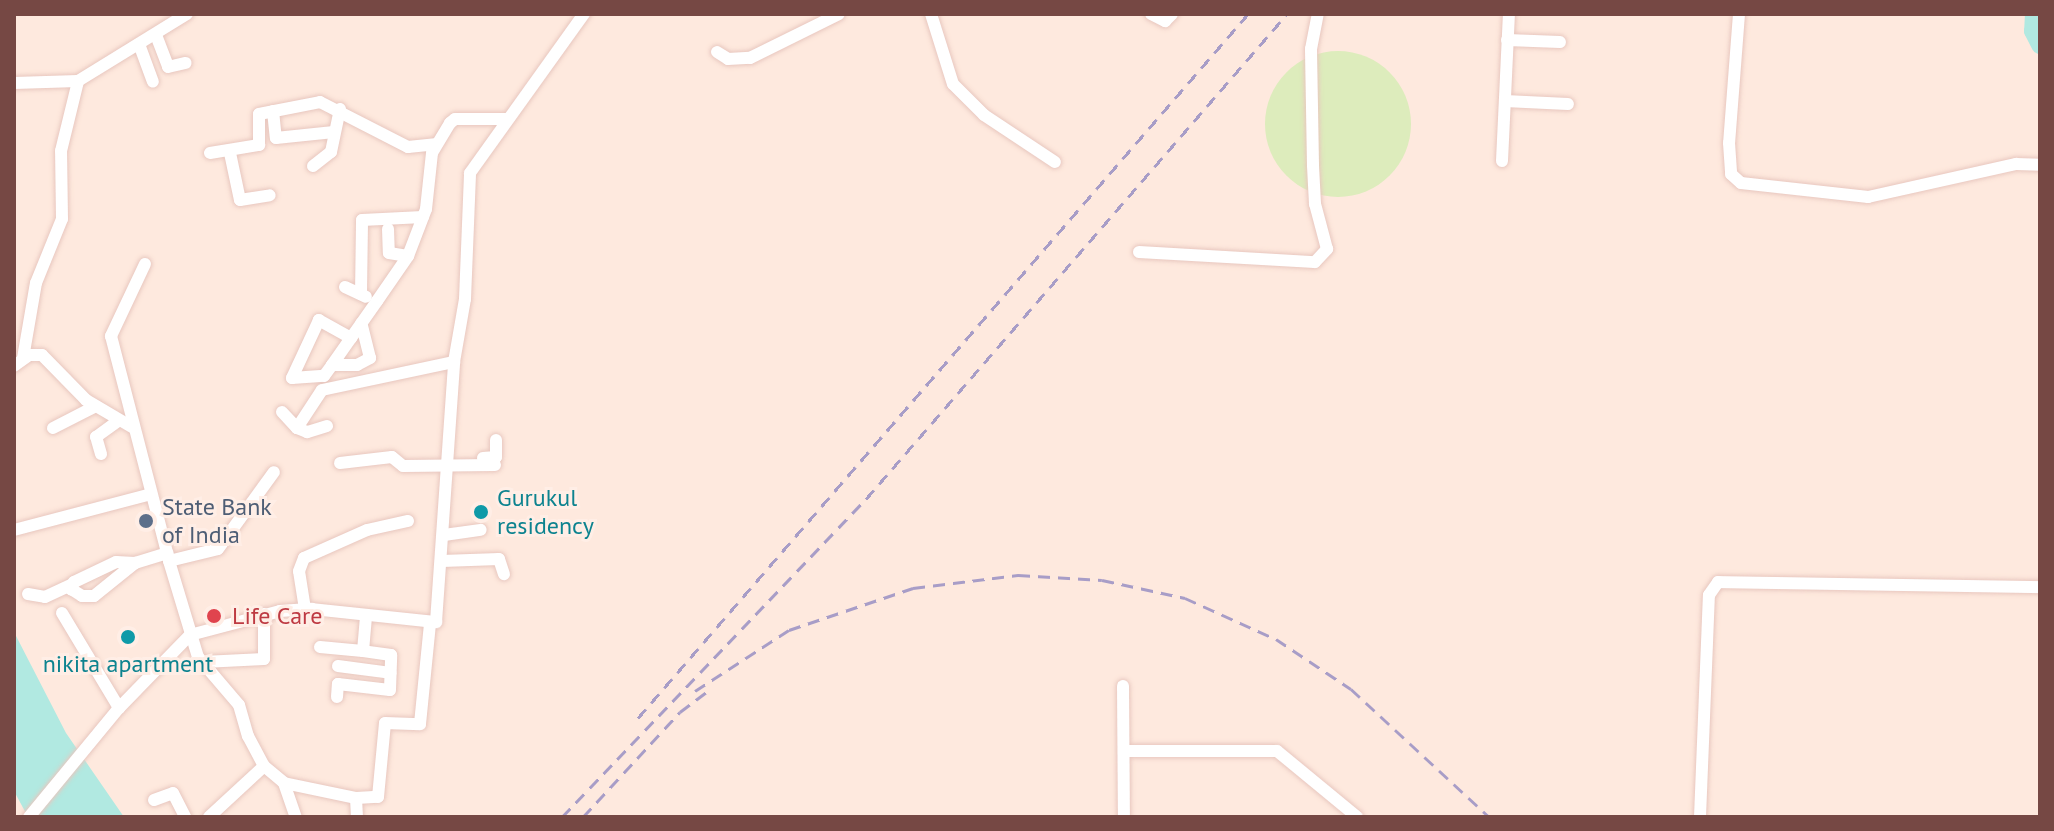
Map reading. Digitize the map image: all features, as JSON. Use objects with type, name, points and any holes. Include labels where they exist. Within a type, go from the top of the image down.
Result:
[{"type":"street","points":[[14,83],[78,81],[158,40],[187,14]]},
{"type":"street","points":[[29,817],[119,708],[190,635],[264,614],[305,609],[436,622],[454,362],[465,299],[470,173],[584,14]]},
{"type":"street","points":[[717,52],[728,59],[750,58],[839,14]]},
{"type":"street","points":[[931,14],[953,84],[984,115],[1055,162]]},
{"type":"street","points":[[1151,14],[1165,21],[1172,14]]},
{"type":"street","points":[[1139,252],[1315,262],[1327,249],[1315,204],[1313,165],[1311,49],[1318,14]]},
{"type":"street","points":[[1502,161],[1509,14]]},
{"type":"street","points":[[1739,14],[1729,143],[1731,174],[1741,183],[1868,197],[2016,164],[2040,165]]},
{"type":"street","points":[[158,40],[169,68],[186,63]]},
{"type":"street","points":[[1507,40],[1560,42]]},
{"type":"street","points":[[141,48],[153,82]]},
{"type":"street","points":[[78,81],[61,151],[62,219],[36,283],[18,362],[42,355],[96,406],[132,427]]},
{"type":"street","points":[[1505,101],[1568,104]]},
{"type":"street","points":[[210,153],[230,153],[259,145],[256,116],[320,102],[340,109],[408,147],[435,144]]},
{"type":"street","points":[[313,166],[331,152],[337,137],[334,132],[340,109]]},
{"type":"street","points":[[273,111],[276,138],[334,132]]},
{"type":"street","points":[[351,338],[319,320],[292,378],[320,379],[332,365],[351,338],[361,323],[408,256],[423,217],[435,144],[455,119],[506,119]]},
{"type":"street","points":[[230,153],[240,200],[270,195]]},
{"type":"street","points":[[361,294],[362,220],[423,217]]},
{"type":"street","points":[[388,229],[389,253],[408,256]]},
{"type":"street","points":[[145,264],[111,336],[132,427],[190,635],[203,662],[239,705],[264,766],[284,783],[356,798],[378,797],[384,733],[389,720],[419,729],[430,623]]},
{"type":"street","points":[[345,287],[376,302]]},
{"type":"street","points":[[332,365],[357,365],[370,358],[361,323]]},
{"type":"street","points":[[300,387],[322,390],[454,362]]},
{"type":"street","points":[[297,428],[322,390]]},
{"type":"street","points":[[53,428],[84,417],[96,406]]},
{"type":"street","points":[[282,412],[297,428],[307,432],[327,426]]},
{"type":"street","points":[[101,454],[98,435],[118,421]]},
{"type":"street","points":[[340,463],[392,457],[403,466],[490,462],[496,440]]},
{"type":"street","points":[[28,594],[45,597],[116,562],[135,563],[218,549],[274,472]]},
{"type":"street","points":[[14,530],[151,494]]},
{"type":"street","points":[[305,609],[299,571],[304,558],[367,530],[408,521]]},
{"type":"street","points":[[444,535],[481,530]]},
{"type":"street","points":[[442,561],[499,559],[504,574]]},
{"type":"street","points":[[71,585],[82,596],[94,596],[135,563]]},
{"type":"street","points":[[1700,817],[1709,595],[1718,582],[2040,587]]},
{"type":"street","points":[[62,613],[119,708]]},
{"type":"street","points":[[203,662],[264,659],[264,614]]},
{"type":"street","points":[[363,651],[366,616]]},
{"type":"street","points":[[320,647],[338,648],[391,655],[388,691],[337,690],[338,648]]},
{"type":"street","points":[[338,666],[391,673]]},
{"type":"street","points":[[1123,686],[1127,751],[1124,817]]},
{"type":"street","points":[[1127,751],[1277,751],[1357,817]]},
{"type":"street","points":[[209,817],[264,766]]},
{"type":"street","points":[[284,783],[296,817]]},
{"type":"street","points":[[154,800],[173,793],[185,817]]},
{"type":"street","points":[[356,798],[357,817]]},
{"type":"street","points":[[1332,817],[1340,803]]},
{"type":"green space","points":[[1338,51],[1366,56],[1390,72],[1406,96],[1411,124],[1406,152],[1390,176],[1366,192],[1338,197],[1310,192],[1286,176],[1270,152],[1265,124],[1270,96],[1286,72],[1310,56]]},
{"type":"water","points":[[14,632],[66,733],[124,817],[28,817],[14,791]]},
{"type":"waterway","points":[[2034,14],[2033,31],[2040,45]]},
{"type":"railway","points":[[638,718],[1248,14]]},
{"type":"railway","points":[[562,817],[866,499],[1287,14]]},
{"type":"railway","points":[[695,691],[789,630],[913,588],[1018,575],[1102,580],[1185,598],[1276,639],[1351,689],[1489,817]]},
{"type":"railway","points":[[583,817],[680,712],[711,689]]},
{"type":"place","name":"Gurukul residency","points":[[481,512]]},
{"type":"place","name":"State Bank of India","points":[[146,521]]},
{"type":"place","name":"Life Care","points":[[214,616]]},
{"type":"place","name":"nikita apartment","points":[[128,637]]}]
